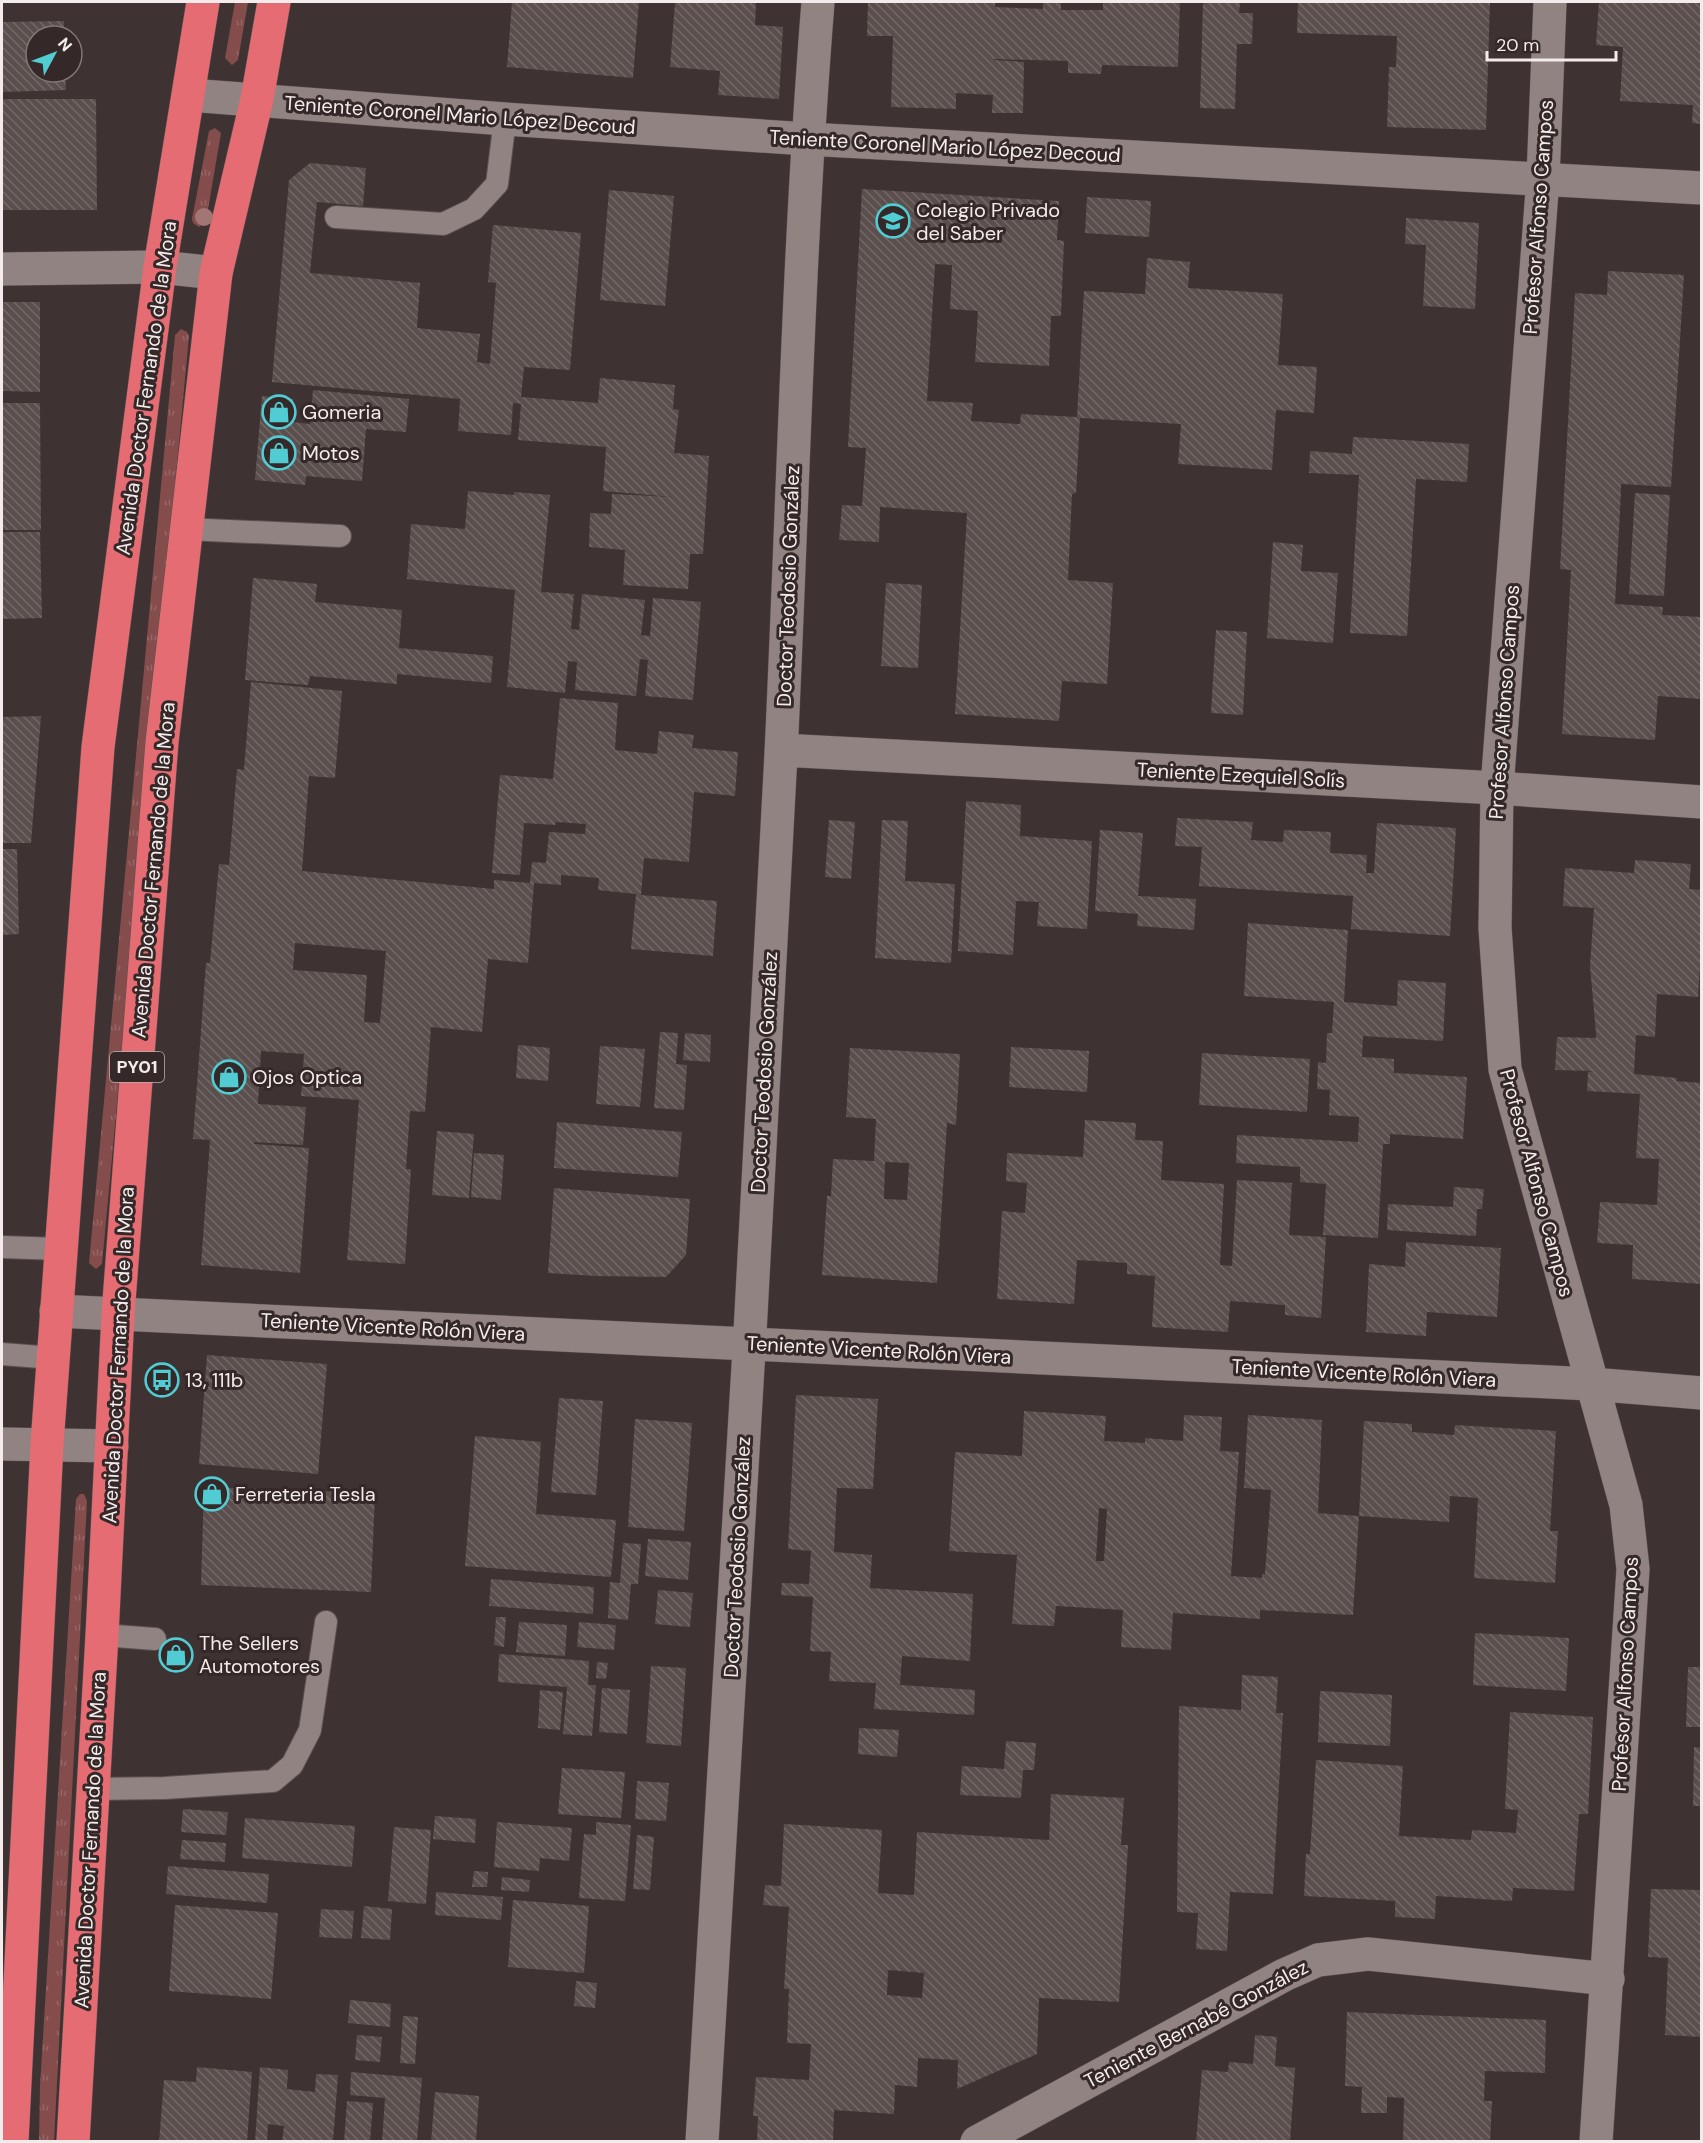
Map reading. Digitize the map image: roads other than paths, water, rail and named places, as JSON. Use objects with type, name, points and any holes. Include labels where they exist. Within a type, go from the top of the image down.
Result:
[{"type":"highway","name":"Avenida Doctor Fernando de la Mora","points":[[12,2142],[47,1444],[98,747],[160,267],[202,2]]},
{"type":"highway","name":"Avenida Doctor Fernando de la Mora","points":[[73,2142],[118,1314],[162,742],[216,273],[257,99],[274,2]]},
{"type":"street","name":"Doctor Teodosio González","points":[[702,2142],[750,1344],[781,750],[807,138],[818,2]]},
{"type":"street","name":"Profesor Alfonso Campos","points":[[1550,2],[1542,178],[1497,788],[1495,928],[1504,1070],[1626,1505],[1633,1569],[1596,2142]]},
{"type":"street","name":"Teniente Coronel Mario López Decoud","points":[[189,95],[505,119],[807,138],[1701,188]]},
{"type":"street","points":[[2,269],[160,267],[216,273]]},
{"type":"street","name":"Teniente Ezequiel Solís","points":[[781,750],[1701,801]]},
{"type":"street","name":"Teniente Vicente Rolón Viera","points":[[56,1311],[1591,1384],[1701,1393]]},
{"type":"street","points":[[2,1444],[112,1446]]},
{"type":"street","name":"Teniente Bernabé González","points":[[977,2142],[1284,1975],[1318,1960],[1368,1954],[1608,1979]]},
{"type":"lane","points":[[336,218],[443,224],[474,209],[497,184],[505,119]]},
{"type":"lane","points":[[186,529],[340,536]]},
{"type":"lane","points":[[2,1247],[60,1250]]},
{"type":"lane","points":[[2,1354],[53,1358]]},
{"type":"lane","points":[[93,1789],[165,1788],[273,1781],[292,1765],[310,1730],[326,1622]]},
{"type":"lane","points":[[102,1635],[155,1639]]},
{"type":"place","name":"Colegio Privado del Saber","points":[[893,221]]},
{"type":"place","name":"Gomeria","points":[[279,412]]},
{"type":"place","name":"Motos","points":[[279,453]]},
{"type":"place","name":"Ojos Optica","points":[[229,1077]]},
{"type":"place","name":"13, 111b","points":[[162,1380]]},
{"type":"place","name":"Ferreteria Tesla","points":[[212,1494]]},
{"type":"place","name":"The Sellers Automotores","points":[[176,1655]]}]
